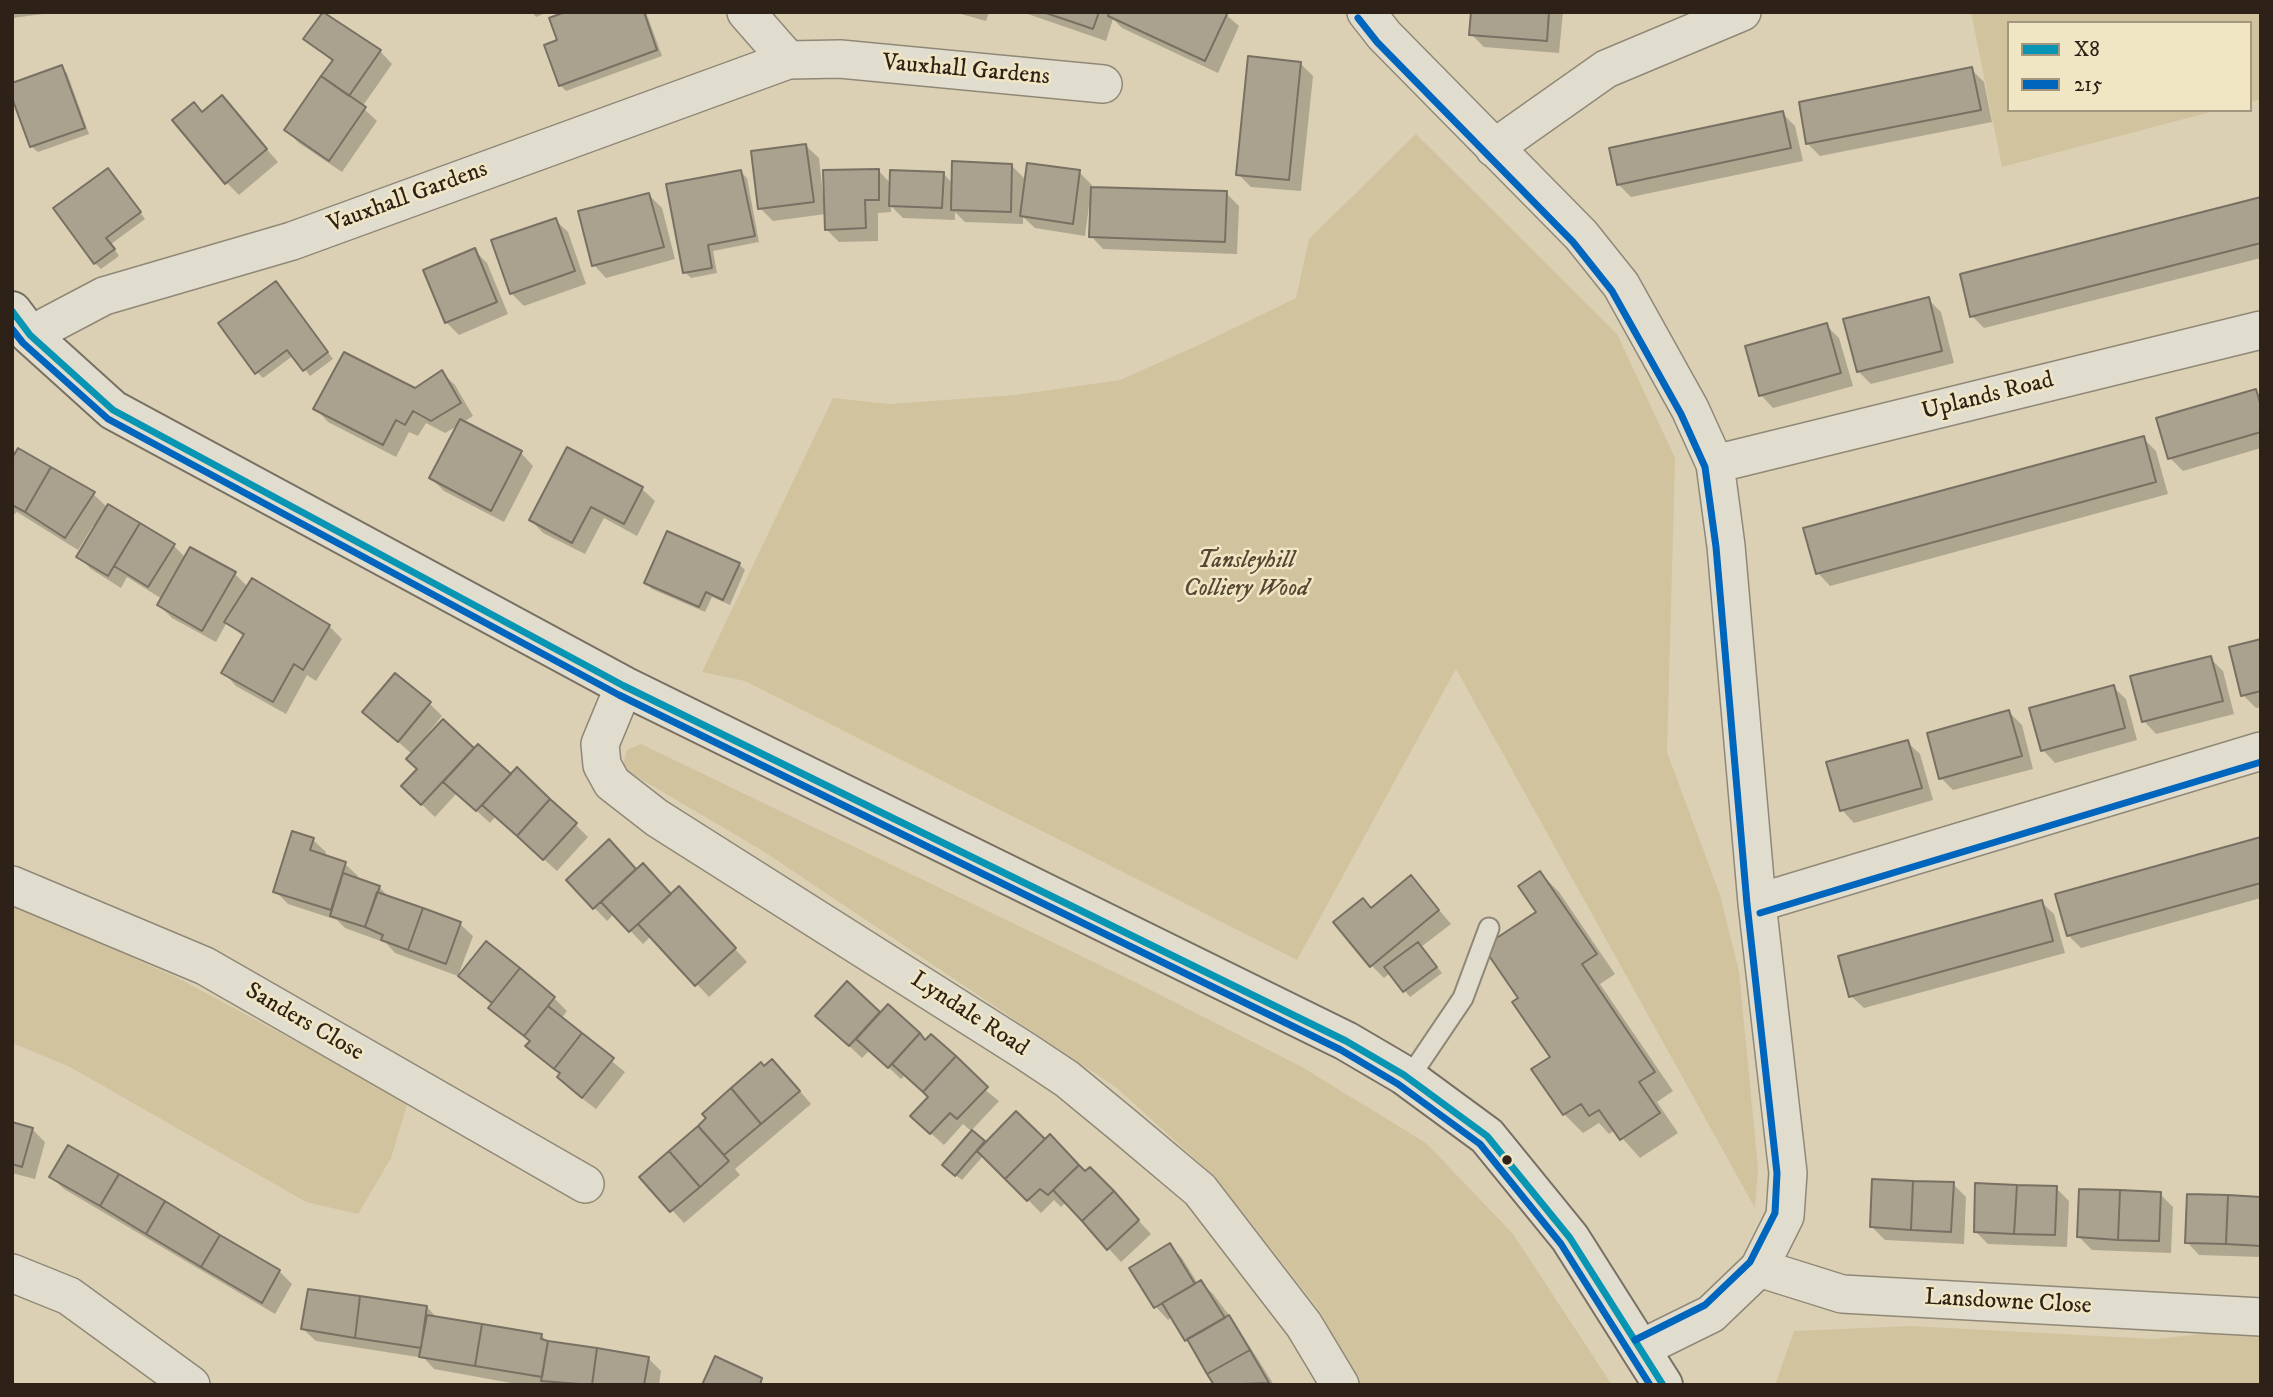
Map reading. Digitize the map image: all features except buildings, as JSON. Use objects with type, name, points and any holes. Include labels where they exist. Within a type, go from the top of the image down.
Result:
[{"type":"main road","points":[[21,323],[113,410],[624,686],[1346,1041],[1409,1078],[1487,1136],[1570,1238],[1663,1385]]},
{"type":"street","points":[[746,12],[788,60]]},
{"type":"street","points":[[1366,12],[1384,35],[1581,235],[1621,285],[1690,409],[1715,464],[1726,546],[1757,903],[1788,1174],[1786,1216],[1759,1268],[1711,1314],[1640,1349]]},
{"type":"street","points":[[1494,148],[1606,69],[1742,12]]},
{"type":"street","name":"Vauxhall Gardens","points":[[21,323],[292,241],[788,60],[840,59],[1103,83]]},
{"type":"street","name":"Uplands Road","points":[[1715,464],[2261,330]]},
{"type":"street","name":"Lyndale Road","points":[[624,686],[600,744],[602,765],[612,783],[657,818],[1067,1079],[1124,1126],[1200,1190],[1304,1325],[1340,1385]]},
{"type":"street","points":[[1757,903],[2261,751]]},
{"type":"street","name":"Sanders Close","points":[[12,885],[205,966],[585,1184]]},
{"type":"street","name":"Lansdowne Close","points":[[1759,1268],[1842,1294],[2261,1317]]},
{"type":"street","points":[[12,1273],[69,1296],[191,1385]]},
{"type":"lane","points":[[1409,1078],[1463,998],[1489,928]]},
{"type":"green space","points":[[1971,12],[2261,12],[2261,99],[2252,101],[2252,21],[2007,21],[2007,112],[2210,112],[2002,167]]},
{"type":"green space","name":"Tansleyhill Colliery Wood","points":[[1416,134],[1617,334],[1675,458],[1667,752],[1720,895],[1739,972],[1758,1168],[1755,1208],[1456,669],[1297,960],[745,681],[702,672],[833,398],[889,404],[1015,395],[1120,380],[1199,345],[1296,298],[1309,239]]},
{"type":"green space","points":[[641,744],[1133,981],[1302,1067],[1426,1143],[1513,1234],[1612,1385],[1360,1385],[1319,1310],[1216,1178],[1117,1088],[763,851],[622,768],[627,750]]},
{"type":"green space","points":[[12,904],[178,978],[408,1102],[391,1158],[358,1214],[306,1202],[70,1067],[12,1043]]},
{"type":"green space","points":[[1911,1326],[2154,1339],[2261,1328],[2261,1385],[1775,1385],[1794,1331]]},
{"type":"transit line","name":"215","points":[[1358,18],[1377,42],[1573,242],[1612,291],[1681,414],[1705,467],[1716,547],[1747,904],[1777,1173],[1775,1213],[1750,1262],[1705,1305],[1635,1340]]},
{"type":"transit line","name":"X8","points":[[12,311],[30,335],[113,410],[624,686],[1346,1041],[1404,1075],[1487,1136],[1570,1238],[1663,1385]]},
{"type":"transit line","name":"215","points":[[12,329],[23,343],[108,419],[619,695],[1341,1050],[1398,1084],[1480,1144],[1561,1244],[1650,1385]]},
{"type":"transit line","name":"215","points":[[1760,913],[2261,762]]}]
